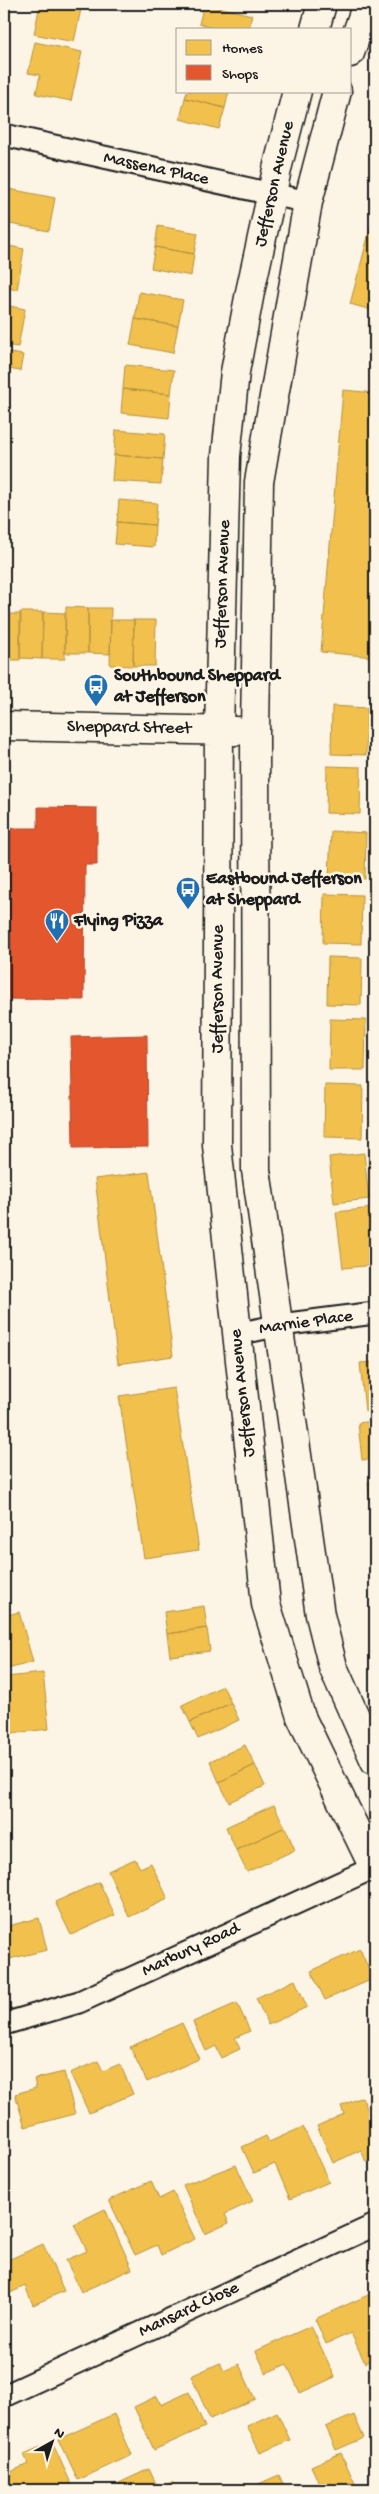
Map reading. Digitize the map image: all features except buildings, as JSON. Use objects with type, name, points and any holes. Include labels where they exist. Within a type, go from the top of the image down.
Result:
[{"type":"street","points":[[315,28],[322,4]]},
{"type":"street","points":[[352,48],[368,4]]},
{"type":"street","name":"Jefferson Avenue","points":[[298,92],[271,194],[250,292],[235,372],[226,456],[219,730],[217,1145],[266,1604],[301,1717],[375,1868]]},
{"type":"street","name":"Jefferson Avenue","points":[[336,92],[308,202],[259,482],[255,732],[256,1170],[280,1325],[320,1615],[333,1667],[375,1762]]},
{"type":"street","name":"Massena Place","points":[[4,135],[308,202]]},
{"type":"street","name":"Sheppard Street","points":[[4,726],[255,732]]},
{"type":"street","name":"Marnie Place","points":[[237,1334],[280,1325],[375,1313]]},
{"type":"street","name":"Marbury Road","points":[[4,2024],[79,2002],[375,1868]]},
{"type":"street","name":"Mansard Close","points":[[4,2396],[375,2225]]},
{"type":"place","name":"Southbound Sheppard at Jefferson","points":[[96,707]]},
{"type":"place","name":"Eastbound Jefferson at Sheppard","points":[[188,910]]},
{"type":"place","name":"Flying Pizza","points":[[57,942]]}]
